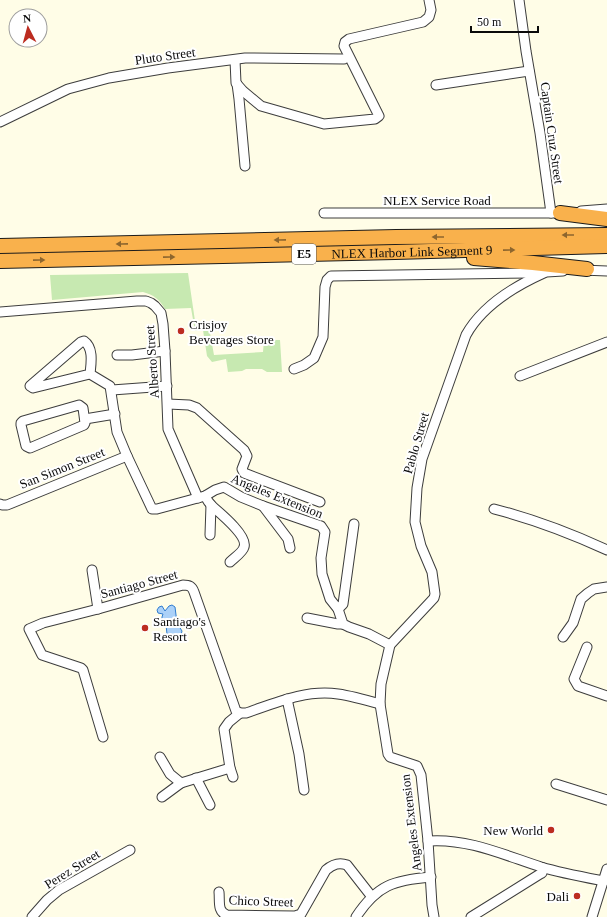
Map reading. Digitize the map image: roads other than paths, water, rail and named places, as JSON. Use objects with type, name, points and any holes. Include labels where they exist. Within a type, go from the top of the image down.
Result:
[{"type":"highway","points":[[555,213],[607,219]]},
{"type":"highway","name":"NLEX Harbor Link Segment 9","points":[[0,246],[396,237],[607,235]]},
{"type":"highway","name":"NLEX Harbor Link Segment 9","points":[[0,261],[607,246]]},
{"type":"highway","points":[[395,252],[533,263],[587,269]]},
{"type":"street","points":[[236,83],[262,106],[324,124],[376,119],[379,116],[344,46],[345,42],[349,38],[423,22],[429,17],[431,10],[429,0]]},
{"type":"street","name":"Captain Cruz Street","points":[[519,0],[529,71],[555,213]]},
{"type":"street","name":"Pluto Street","points":[[0,122],[68,89],[109,78],[168,68],[244,58],[344,59]]},
{"type":"street","points":[[235,60],[245,166]]},
{"type":"street","points":[[436,84],[529,71]]},
{"type":"street","points":[[555,213],[607,209]]},
{"type":"street","name":"NLEX Service Road","points":[[324,213],[555,213]]},
{"type":"street","points":[[294,369],[304,365],[314,358],[323,337],[325,287],[327,280],[331,276],[544,273],[587,269],[607,271]]},
{"type":"street","name":"Pablo Street","points":[[390,645],[434,598],[435,594],[432,572],[421,546],[415,522],[415,505],[422,459],[466,335],[476,318],[489,307],[509,293],[544,273]]},
{"type":"street","name":"Alberto Street","points":[[0,312],[137,301],[146,301],[155,306],[161,313],[166,352],[168,429],[174,444],[202,497],[226,518],[244,539],[244,548],[230,562]]},
{"type":"street","points":[[90,374],[91,355],[89,346],[84,341],[30,386],[33,388],[90,374],[110,386],[112,390],[167,386]]},
{"type":"street","points":[[520,376],[607,342]]},
{"type":"street","points":[[117,355],[166,352]]},
{"type":"street","name":"San Simon Street","points":[[112,390],[117,432],[152,509]]},
{"type":"street","points":[[168,404],[189,405],[196,408],[244,450],[247,456],[242,469],[244,473],[320,502]]},
{"type":"street","points":[[79,405],[83,408],[85,419],[84,425],[30,448],[26,446],[21,425],[23,421],[79,405]]},
{"type":"street","points":[[85,419],[115,414]]},
{"type":"street","name":"San Simon Street","points":[[3,504],[127,456]]},
{"type":"street","name":"Angeles Extension","points":[[152,509],[202,497],[214,490],[224,487],[263,506],[324,528],[325,532],[321,558],[322,574],[330,600],[338,609],[343,624]]},
{"type":"street","points":[[210,535],[211,505]]},
{"type":"street","points":[[263,506],[288,539],[290,548]]},
{"type":"street","points":[[494,509],[523,517],[565,532],[607,550]]},
{"type":"street","points":[[338,609],[343,604],[354,524]]},
{"type":"street","points":[[92,570],[98,609]]},
{"type":"street","name":"Santiago Street","points":[[103,737],[83,670],[42,655],[29,629],[43,623],[182,585],[188,585],[192,588],[233,706],[236,711],[240,713]]},
{"type":"street","points":[[563,637],[573,623],[581,600],[594,589],[607,587]]},
{"type":"street","points":[[307,618],[343,624],[349,628],[369,634],[390,645]]},
{"type":"street","name":"Angeles Extension","points":[[390,645],[381,684],[380,704],[388,754],[390,757],[413,764],[419,768],[428,841],[434,917]]},
{"type":"street","points":[[587,647],[574,679],[575,682],[578,686],[607,696]]},
{"type":"street","points":[[162,797],[180,783],[196,778],[232,773],[224,729],[229,722],[240,713],[246,713],[287,699],[304,695],[330,693],[380,704]]},
{"type":"street","points":[[287,699],[299,754],[304,790]]},
{"type":"street","points":[[160,757],[170,774],[180,783]]},
{"type":"street","points":[[196,778],[210,805]]},
{"type":"street","points":[[556,784],[607,800]]},
{"type":"street","points":[[428,841],[450,840],[476,846],[543,868],[604,882]]},
{"type":"street","name":"Perez Street","points":[[32,917],[47,900],[59,890],[130,850]]},
{"type":"street","name":"Chico Street","points":[[219,892],[220,910],[224,915],[295,916],[301,914],[326,870],[331,866],[342,863],[347,865],[372,897]]},
{"type":"street","points":[[471,917],[540,874],[543,868]]},
{"type":"street","points":[[592,917],[603,897],[604,882],[607,870]]},
{"type":"street","points":[[356,917],[372,897],[392,883],[409,879],[431,877]]},
{"type":"water","points":[[172,605],[175,607],[177,623],[182,631],[181,635],[170,637],[167,634],[166,625],[162,621],[163,614],[158,613],[157,610],[162,606],[165,611]]},
{"type":"place","name":"Crisjoy Beverages Store","points":[[181,331]]},
{"type":"place","name":"Santiago's Resort","points":[[145,628]]},
{"type":"place","name":"New World","points":[[551,830]]},
{"type":"place","name":"Dali","points":[[577,896]]}]
